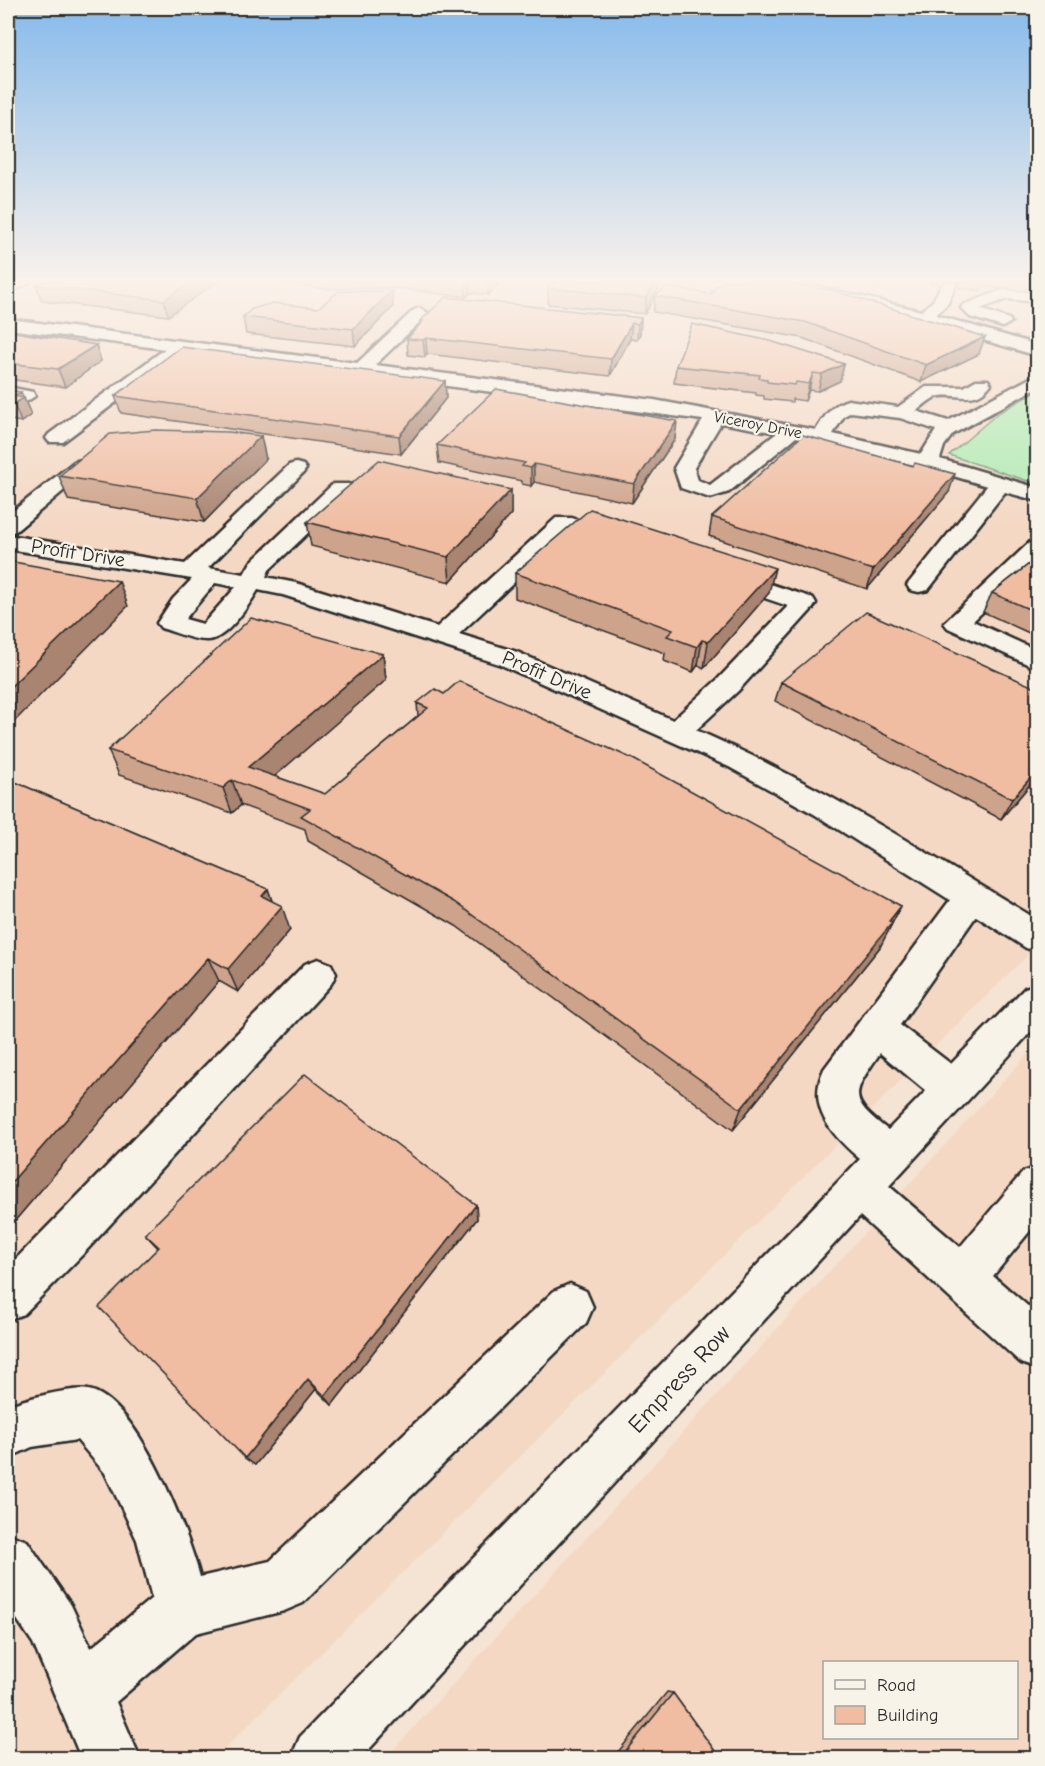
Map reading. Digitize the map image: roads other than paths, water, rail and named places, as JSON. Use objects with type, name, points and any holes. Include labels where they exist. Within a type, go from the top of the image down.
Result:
[{"type":"street","points":[[56,438],[157,363]]},
{"type":"street","name":"Viceroy Drive","points":[[317,363],[715,416],[792,430],[929,462],[994,492],[1033,505]]},
{"type":"street","points":[[361,369],[367,363]]},
{"type":"street","points":[[994,363],[965,379],[1009,394]]},
{"type":"street","points":[[929,462],[934,446],[950,428],[1038,379]]},
{"type":"street","points":[[902,413],[932,391],[967,393],[982,384]]},
{"type":"street","points":[[8,393],[26,396]]},
{"type":"street","points":[[821,438],[837,412],[848,406],[902,413],[950,428]]},
{"type":"street","points":[[715,416],[684,468],[688,484],[710,492],[722,488],[792,430]]},
{"type":"street","points":[[8,526],[81,466]]},
{"type":"street","points":[[296,469],[200,574],[170,623],[207,633],[219,625],[252,584],[259,567],[341,489]]},
{"type":"street","points":[[919,585],[994,492]]},
{"type":"street","points":[[442,636],[564,523],[630,545]]},
{"type":"street","name":"Profit Drive","points":[[8,542],[287,588],[508,658],[678,731],[739,760],[825,806],[1038,938]]},
{"type":"street","points":[[1038,547],[957,623],[1038,661]]},
{"type":"street","points":[[678,731],[728,685],[804,603],[706,570]]},
{"type":"street","points":[[971,897],[838,1081],[839,1107],[874,1173],[962,1279],[1038,1346]]},
{"type":"street","points":[[8,1298],[68,1239],[318,974]]},
{"type":"street","name":"Empress Row","points":[[321,1758],[1038,999]]},
{"type":"street","points":[[876,1028],[953,1089]]},
{"type":"street","points":[[962,1279],[1038,1187]]},
{"type":"street","points":[[82,1693],[182,1609],[284,1584],[570,1307]]},
{"type":"street","points":[[8,1433],[25,1423],[87,1414],[123,1455],[162,1535],[182,1609]]},
{"type":"street","points":[[8,1560],[52,1624],[111,1758]]}]
